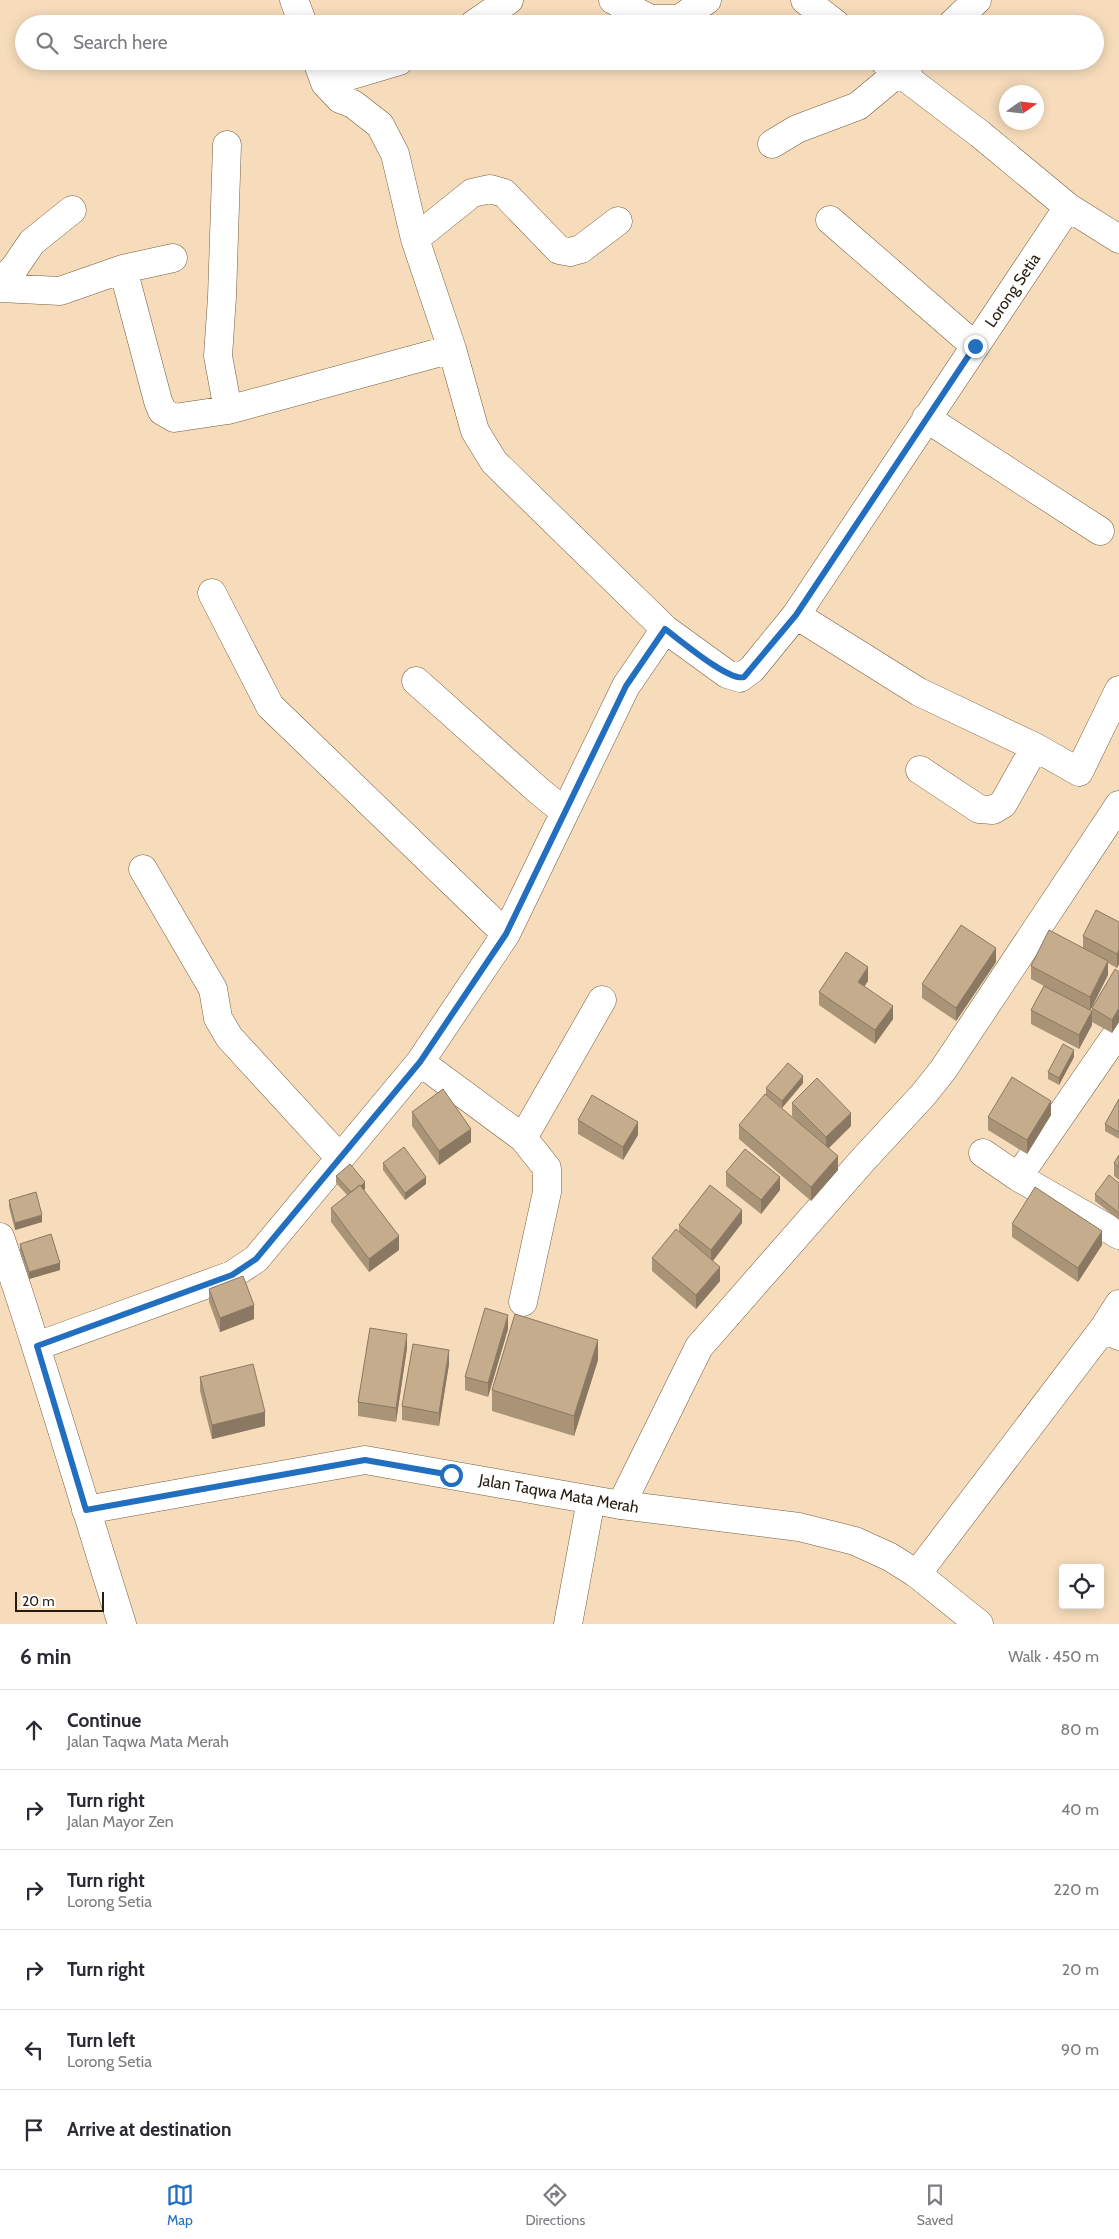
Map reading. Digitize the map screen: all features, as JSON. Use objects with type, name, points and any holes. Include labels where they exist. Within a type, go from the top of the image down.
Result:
[{"type":"street","points":[[294,0],[300,15]]},
{"type":"street","points":[[487,15],[509,0]]},
{"type":"street","points":[[613,0],[643,15]]},
{"type":"street","points":[[684,15],[707,0]]},
{"type":"street","points":[[805,0],[824,15]]},
{"type":"street","points":[[961,15],[976,0]]},
{"type":"street","points":[[37,1346],[232,1275],[256,1259],[420,1062],[506,934],[626,686],[665,629],[494,462],[475,431],[452,349],[415,239],[395,154],[380,125],[353,104],[340,99],[321,72],[335,70]]},
{"type":"street","points":[[772,144],[798,129],[858,106],[894,70]]},
{"type":"street","points":[[905,70],[1068,207],[1119,239]]},
{"type":"street","points":[[227,145],[218,356],[228,410]]},
{"type":"street","points":[[415,239],[472,193],[483,189],[504,193],[559,250],[570,252],[581,249],[618,221]]},
{"type":"street","name":"Lorong Setia","points":[[665,629],[727,674],[740,678],[752,669],[796,615],[1068,207]]},
{"type":"street","points":[[0,283],[15,267],[32,242],[72,210]]},
{"type":"street","points":[[830,220],[975,346]]},
{"type":"street","points":[[0,288],[60,291],[123,269],[172,258]]},
{"type":"street","points":[[123,269],[162,411],[174,418],[228,410],[452,349]]},
{"type":"street","points":[[926,418],[1100,531]]},
{"type":"street","points":[[212,593],[270,706],[506,934]]},
{"type":"street","points":[[796,615],[919,692],[1035,747],[1080,772],[1119,690]]},
{"type":"street","points":[[416,681],[538,791],[565,812]]},
{"type":"street","points":[[920,770],[979,809],[994,810],[1002,804],[1035,747]]},
{"type":"street","points":[[622,1505],[699,1347],[862,1161],[924,1095],[943,1070],[1119,805]]},
{"type":"street","points":[[143,869],[213,989],[218,1018],[229,1037],[340,1158]]},
{"type":"street","points":[[523,1138],[602,1000]]},
{"type":"street","points":[[1018,1177],[1119,1031]]},
{"type":"street","points":[[420,1062],[523,1138],[546,1168],[547,1192],[523,1302]]},
{"type":"street","points":[[983,1153],[1018,1177],[1119,1235]]},
{"type":"street","points":[[0,1237],[37,1346],[122,1624]]},
{"type":"street","points":[[917,1574],[1111,1333],[1119,1304]]},
{"type":"street","name":"Jalan Taqwa Mata Merah","points":[[86,1510],[365,1460],[622,1505],[799,1527],[856,1541],[890,1557],[917,1574],[979,1624]]},
{"type":"street","points":[[568,1624],[591,1500]]},
{"type":"building","points":[[1096,910],[1119,922],[1119,950],[1117,954],[1083,936]]},
{"type":"building","points":[[961,925],[996,948],[956,1008],[922,984]]},
{"type":"building","points":[[1049,930],[1108,961],[1090,997],[1031,966]]},
{"type":"building","points":[[846,952],[868,967],[858,982],[893,1006],[875,1030],[819,992]]},
{"type":"building","points":[[1115,969],[1119,972],[1119,1008],[1112,1020],[1092,1008]]},
{"type":"building","points":[[1044,986],[1092,1011],[1079,1035],[1031,1010]]},
{"type":"building","points":[[1063,1044],[1074,1050],[1059,1078],[1048,1072]]},
{"type":"building","points":[[788,1063],[803,1076],[782,1101],[766,1088]]},
{"type":"building","points":[[1012,1077],[1051,1101],[1027,1140],[988,1117]]},
{"type":"building","points":[[817,1078],[851,1113],[826,1137],[792,1103]]},
{"type":"building","points":[[443,1089],[471,1129],[439,1151],[412,1112]]},
{"type":"building","points":[[765,1094],[838,1156],[811,1187],[739,1125]]},
{"type":"building","points":[[592,1095],[638,1122],[623,1147],[578,1120]]},
{"type":"building","points":[[1119,1099],[1119,1132],[1105,1124]]},
{"type":"building","points":[[404,1147],[426,1177],[405,1193],[383,1163]]},
{"type":"building","points":[[745,1149],[780,1177],[761,1200],[726,1172]]},
{"type":"building","points":[[1119,1155],[1119,1167],[1114,1163]]},
{"type":"building","points":[[350,1164],[365,1182],[351,1192],[336,1176]]},
{"type":"building","points":[[1109,1175],[1119,1183],[1119,1213],[1095,1194]]},
{"type":"building","points":[[360,1185],[399,1236],[369,1259],[331,1208]]},
{"type":"building","points":[[710,1185],[742,1210],[711,1250],[679,1225]]},
{"type":"building","points":[[1035,1187],[1102,1231],[1078,1268],[1012,1224]]},
{"type":"building","points":[[36,1192],[42,1215],[15,1223],[9,1200]]},
{"type":"building","points":[[676,1229],[720,1267],[696,1295],[652,1258]]},
{"type":"building","points":[[51,1234],[60,1263],[29,1272],[20,1244]]},
{"type":"building","points":[[243,1276],[254,1305],[220,1318],[209,1289]]},
{"type":"building","points":[[485,1308],[508,1315],[488,1383],[465,1377]]},
{"type":"building","points":[[515,1314],[598,1340],[574,1416],[492,1390]]},
{"type":"building","points":[[370,1328],[407,1334],[396,1408],[358,1402]]},
{"type":"building","points":[[413,1344],[449,1350],[439,1413],[402,1406]]},
{"type":"building","points":[[253,1364],[265,1412],[212,1425],[200,1377]]},
{"type":"route","points":[[451,1475],[365,1460],[86,1510],[37,1346],[232,1275],[256,1259],[420,1062],[506,934],[626,686],[665,629],[727,674],[740,678],[744,677],[796,615],[975,346]]}]
